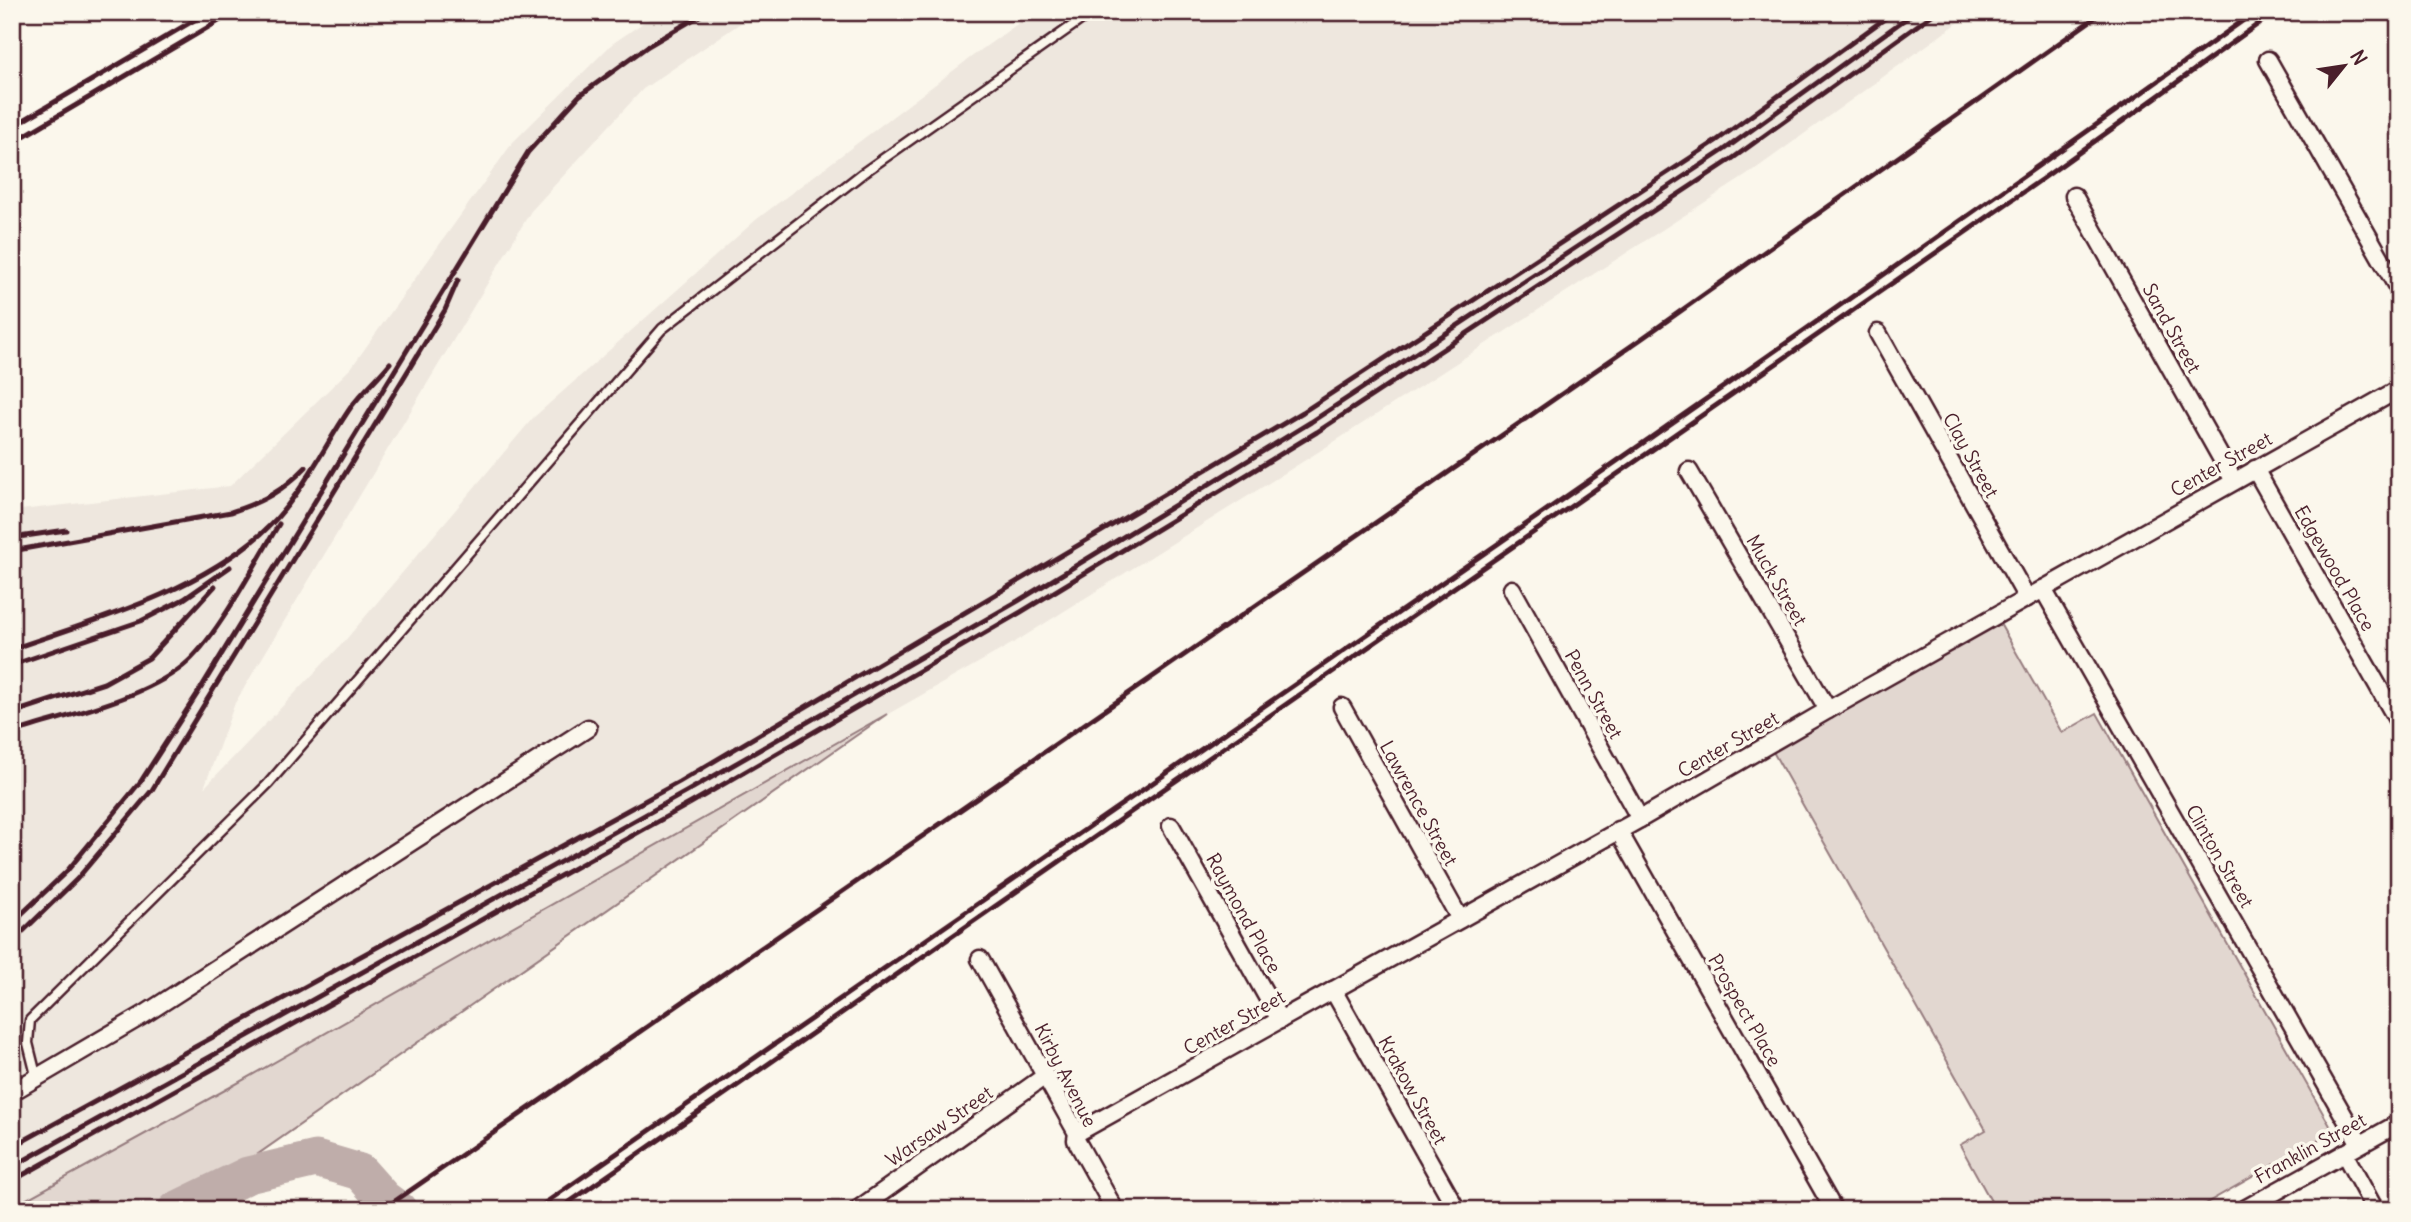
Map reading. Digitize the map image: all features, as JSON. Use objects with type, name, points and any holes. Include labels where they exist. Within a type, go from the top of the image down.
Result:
[{"type":"street","points":[[2268,60],[2399,290]]},
{"type":"street","name":"Sand Street","points":[[2074,196],[2234,481]]},
{"type":"street","name":"Clay Street","points":[[1878,333],[2027,598]]},
{"type":"street","name":"Center Street","points":[[1077,1133],[1640,819],[1828,710],[2399,389]]},
{"type":"street","name":"Edgewood Place","points":[[2255,469],[2399,723]]},
{"type":"street","name":"Muck Street","points":[[1689,471],[1828,710]]},
{"type":"street","name":"Penn Street","points":[[1512,589],[1640,819]]},
{"type":"street","name":"Clinton Street","points":[[2043,589],[2360,1144]]},
{"type":"street","name":"Lawrence Street","points":[[1342,707],[1460,919]]},
{"type":"street","points":[[12,1092],[145,1014],[588,728]]},
{"type":"street","name":"Raymond Place","points":[[1171,826],[1280,1020]]},
{"type":"street","name":"Prospect Place","points":[[1619,830],[1834,1210]]},
{"type":"street","name":"Kirby Avenue","points":[[980,959],[1077,1133],[1076,1140],[1115,1210]]},
{"type":"street","name":"Krakow Street","points":[[1333,990],[1457,1210]]},
{"type":"street","name":"Warsaw Street","points":[[857,1210],[1045,1076]]},
{"type":"street","name":"Franklin Street","points":[[2243,1210],[2399,1123]]},
{"type":"street","points":[[2344,1153],[2375,1210]]},
{"type":"lane","points":[[37,1079],[27,1043],[30,1020],[268,784],[662,329],[863,173],[1092,12]]},
{"type":"shaded area","points":[[659,12],[757,12],[643,89],[531,211],[235,703],[204,788],[343,643],[533,418],[757,219],[1034,12],[1973,12],[1747,175],[1323,449],[1015,642],[236,1084],[12,1207],[12,511],[230,486],[351,368],[513,142],[612,44]]},
{"type":"shaded area","points":[[1999,622],[2062,733],[2097,713],[2333,1131],[2194,1210],[1980,1210],[1992,1203],[1960,1145],[1986,1130],[1772,750]]},
{"type":"shaded area","points":[[887,714],[178,1210],[12,1210],[12,1207],[236,1084]]},
{"type":"waterway","points":[[176,1210],[248,1175],[316,1159],[360,1172],[384,1199],[399,1210]]},
{"type":"railway","points":[[12,127],[208,12]]},
{"type":"railway","points":[[12,143],[234,12]]},
{"type":"railway","points":[[12,923],[67,871],[141,781],[201,688],[528,152],[579,96],[648,46],[706,12]]},
{"type":"railway","points":[[12,1147],[679,782],[1303,412],[1716,141],[1894,12]]},
{"type":"railway","points":[[12,1167],[686,792],[1018,601],[1311,422],[1724,150],[1915,12]]},
{"type":"railway","points":[[12,1181],[691,803],[1021,612],[1317,432],[1729,161],[1936,12]]},
{"type":"railway","points":[[382,1210],[1644,337],[2103,12]]},
{"type":"railway","points":[[535,1210],[1612,465],[2255,12]]},
{"type":"railway","points":[[558,1210],[2045,177],[2275,12]]},
{"type":"railway","points":[[12,942],[77,879],[152,790],[445,310],[458,280]]},
{"type":"railway","points":[[12,649],[143,603],[206,573],[235,554],[276,519],[310,473],[351,407],[390,363]]},
{"type":"railway","points":[[12,551],[231,512],[272,495],[306,467]]},
{"type":"railway","points":[[12,733],[124,698],[183,666],[196,654],[222,619],[279,524]]},
{"type":"railway","points":[[12,538],[66,530]]},
{"type":"railway","points":[[12,665],[141,621],[184,599],[230,567]]},
{"type":"railway","points":[[12,713],[104,683],[149,658],[215,586]]}]
